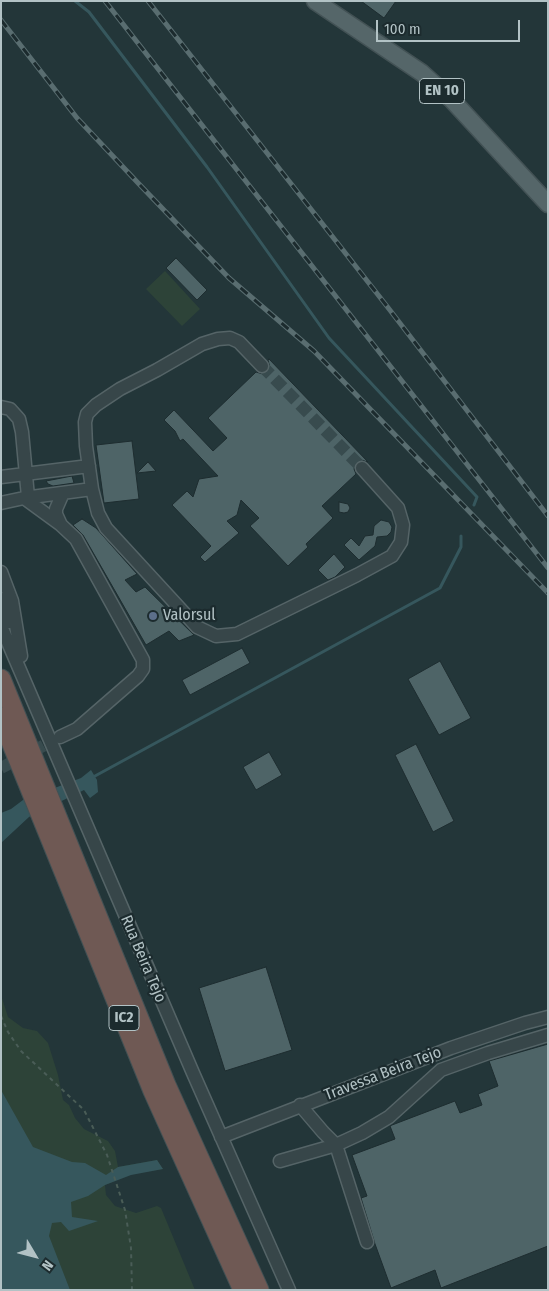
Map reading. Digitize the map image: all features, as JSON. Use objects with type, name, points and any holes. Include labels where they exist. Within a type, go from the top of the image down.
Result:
[{"type":"highway","name":"IC2","points":[[1,679],[38,787],[153,1091],[243,1290]]},
{"type":"highway","name":"IC2","points":[[1,716],[38,787]]},
{"type":"highway","name":"IC2","points":[[49,816],[166,1085],[259,1290]]},
{"type":"highway","points":[[209,1215],[230,1290]]},
{"type":"main road","name":"EN 10","points":[[315,1],[422,73],[452,100],[548,204]]},
{"type":"street","points":[[262,366],[239,342],[230,338],[218,338],[202,344],[120,389],[96,404],[87,414],[85,422],[89,466],[98,513],[106,528],[196,627],[216,636],[237,634],[392,556],[401,542],[403,525],[398,508],[362,468]]},
{"type":"street","points":[[1,407],[10,409],[18,419],[22,432],[26,498]]},
{"type":"street","points":[[1,477],[89,466]]},
{"type":"street","points":[[3,505],[26,498],[92,489]]},
{"type":"street","points":[[61,525],[56,509],[63,493]]},
{"type":"street","points":[[26,498],[76,539],[144,665],[141,673],[103,707],[77,729],[60,738]]},
{"type":"street","points":[[1,572],[12,601],[24,682]]},
{"type":"street","points":[[1,599],[21,656]]},
{"type":"street","name":"Rua Beira Tejo","points":[[1,626],[74,800],[289,1290]]},
{"type":"street","name":"Travessa Beira Tejo","points":[[221,1137],[451,1048],[548,1017]]},
{"type":"street","points":[[280,1161],[336,1145],[362,1133],[389,1117],[441,1070],[488,1053],[548,1035]]},
{"type":"street","points":[[300,1105],[336,1145],[367,1242]]},
{"type":"path","points":[[1,1016],[8,1032],[21,1050],[84,1110],[107,1155],[125,1210],[131,1248],[132,1290]]},
{"type":"green space","points":[[165,271],[200,309],[182,326],[146,289]]},
{"type":"green space","points":[[1,995],[8,1017],[23,1028],[37,1031],[48,1043],[58,1075],[63,1100],[69,1105],[75,1118],[84,1129],[108,1141],[115,1151],[118,1167],[157,1160],[163,1169],[131,1174],[105,1185],[106,1195],[115,1206],[136,1213],[157,1206],[161,1208],[195,1290],[9,1290],[1,1267]]},
{"type":"water","points":[[91,770],[97,780],[98,792],[90,798],[84,790],[29,817],[1,843],[1,813],[11,809],[23,800],[81,778]]},
{"type":"water","points":[[1,1090],[33,1147],[72,1162],[85,1163],[106,1175],[118,1167],[157,1160],[163,1169],[131,1175],[105,1185],[88,1196],[71,1202],[72,1217],[98,1221],[69,1231],[61,1222],[52,1223],[49,1236],[70,1290],[1,1290]]},
{"type":"building","points":[[361,1],[396,1],[384,18]]},
{"type":"building","points":[[176,258],[207,290],[197,300],[166,268]]},
{"type":"building","points":[[269,359],[368,462],[361,460],[356,462],[354,469],[356,474],[322,506],[333,518],[306,544],[308,547],[288,566],[250,526],[259,518],[241,500],[237,515],[227,521],[239,533],[205,562],[200,557],[211,546],[172,505],[187,491],[193,497],[199,479],[218,476],[183,439],[180,441],[175,431],[164,420],[174,410],[213,451],[227,438],[208,418],[256,372],[263,374],[268,371],[270,368]]},
{"type":"building","points":[[132,441],[139,499],[104,503],[96,445]]},
{"type":"building","points":[[148,462],[156,471],[137,473]]},
{"type":"building","points":[[72,476],[74,483],[53,486],[46,481]]},
{"type":"building","points":[[339,502],[348,504],[350,508],[348,512],[339,512]]},
{"type":"building","points":[[82,519],[96,528],[137,574],[125,580],[136,592],[145,587],[194,635],[179,641],[169,631],[146,645],[83,535],[73,525]]},
{"type":"building","points":[[381,520],[389,522],[392,527],[391,532],[387,536],[377,537],[375,546],[359,560],[344,545],[351,538],[359,546],[365,536],[373,535],[374,526]]},
{"type":"building","points":[[334,554],[345,567],[335,577],[328,580],[318,570]]},
{"type":"building","points":[[242,648],[250,663],[190,695],[182,680]]},
{"type":"building","points":[[440,661],[471,718],[439,735],[408,679]]},
{"type":"building","points":[[416,744],[454,821],[433,832],[395,755]]},
{"type":"building","points":[[269,752],[282,775],[256,790],[243,767]]},
{"type":"building","points":[[266,967],[292,1050],[225,1071],[199,988]]},
{"type":"building","points":[[548,1044],[548,1246],[441,1288],[435,1270],[391,1288],[361,1198],[367,1196],[352,1155],[395,1139],[390,1126],[392,1125],[455,1101],[460,1113],[482,1105],[478,1094],[498,1086],[489,1061]]},
{"type":"waterway","points":[[75,1],[89,12],[207,167],[329,338],[477,497],[474,505]]},
{"type":"waterway","points":[[95,776],[440,588],[461,547],[461,536]]},
{"type":"tunnel","points":[[262,366],[362,468]]},
{"type":"tunnel","points":[[1,768],[60,737]]},
{"type":"railway","points":[[105,1],[548,568]]},
{"type":"railway","points":[[148,1],[548,516]]},
{"type":"railway","points":[[1,20],[77,118],[139,184],[229,278],[314,351],[548,593]]},
{"type":"place","name":"Valorsul","points":[[153,616]]}]
